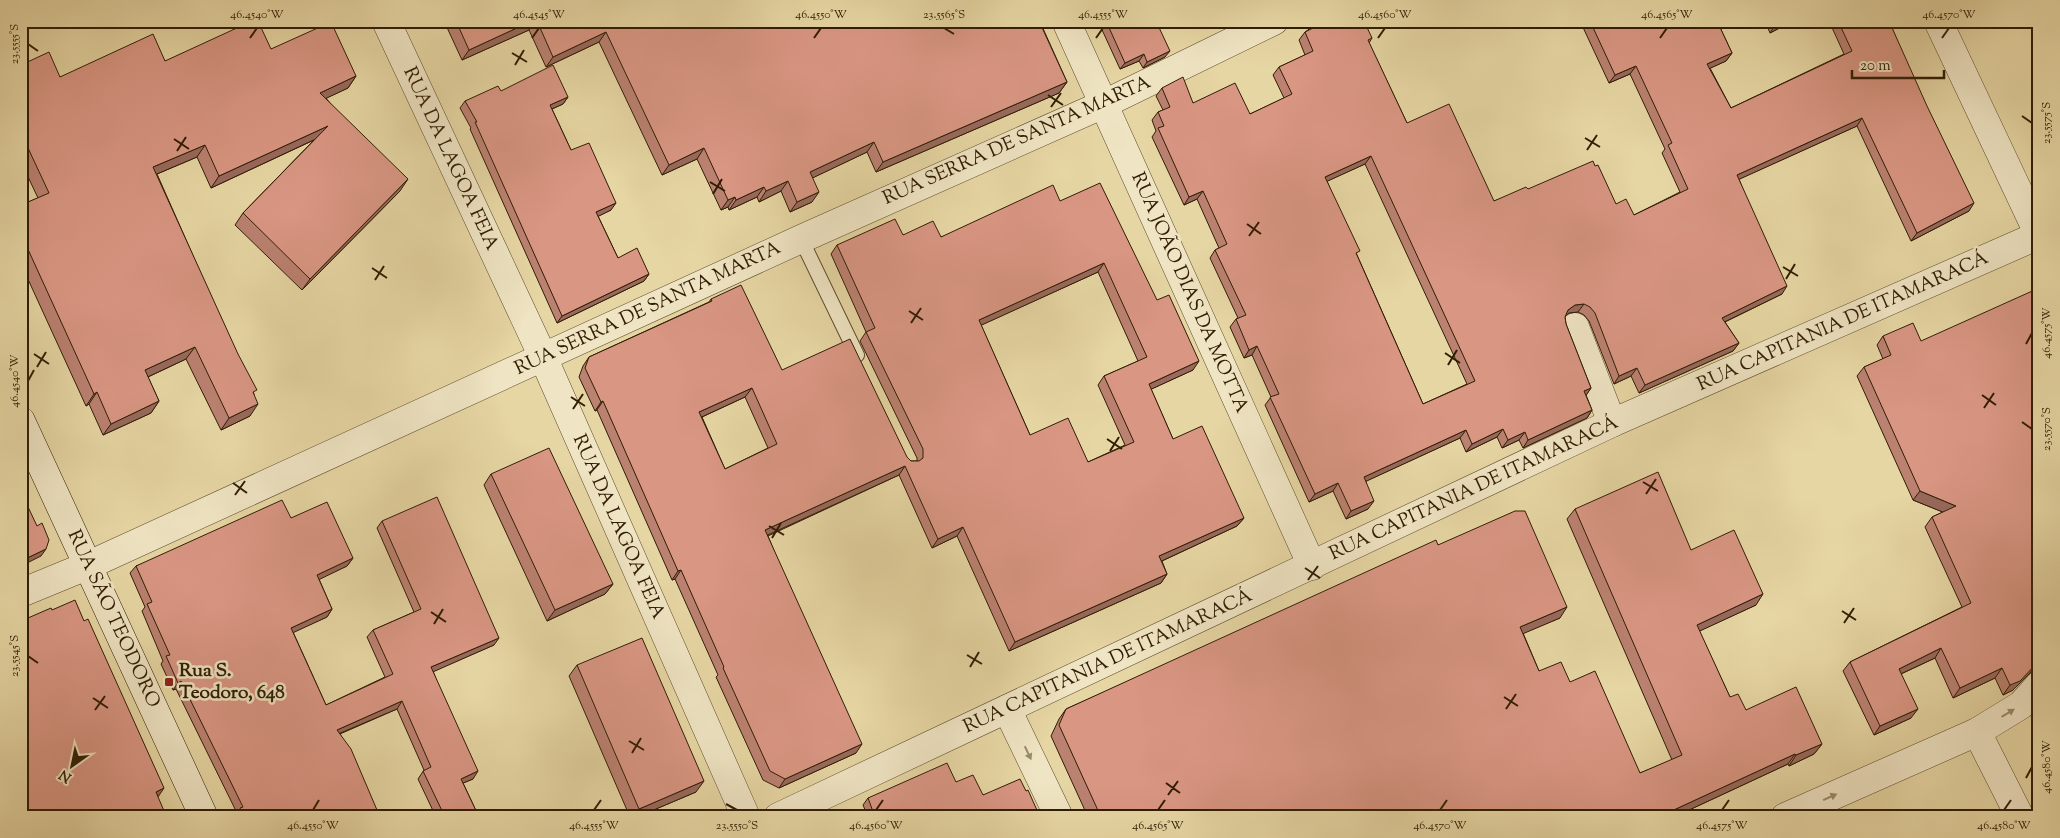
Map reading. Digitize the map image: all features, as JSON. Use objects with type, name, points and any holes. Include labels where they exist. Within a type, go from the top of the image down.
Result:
[{"type":"street","name":"RUA DA LAGOA FEIA","points":[[386,21],[543,357],[746,817]]},
{"type":"street","name":"RUA JOÃO DIAS DA MOTTA","points":[[1066,21],[1312,566]]},
{"type":"street","name":"RUA SERRA DE SANTA MARTA","points":[[21,594],[89,565],[801,238],[1104,104],[1274,21]]},
{"type":"street","points":[[1938,21],[2039,235]]},
{"type":"street","name":"RUA CAPITANIA DE ITAMARACÁ","points":[[782,816],[1612,423],[2039,235]]},
{"type":"street","points":[[1575,327],[1612,423]]},
{"type":"street","name":"RUA SÃO TEODORO","points":[[21,421],[204,817]]},
{"type":"street","points":[[1785,817],[1977,732],[2022,705],[2039,685]]},
{"type":"street","points":[[1008,709],[1059,817]]},
{"type":"street","points":[[1977,732],[2010,813]]},
{"type":"lane","points":[[801,238],[861,363]]},
{"type":"building","points":[[252,21],[258,21],[271,49],[331,22],[356,76],[320,93],[408,179],[310,279],[243,213],[328,126],[219,176],[205,145],[153,167],[238,354],[257,390],[253,392],[258,404],[229,418],[195,347],[145,370],[159,401],[111,424],[97,392],[94,394],[21,234],[21,205],[49,193],[21,133],[21,65],[49,52],[60,77],[153,34],[165,61]]},
{"type":"building","points":[[456,21],[532,21],[469,50]]},
{"type":"building","points":[[537,21],[1039,21],[1067,82],[883,162],[874,142],[810,172],[819,192],[797,202],[788,181],[766,191],[764,187],[736,200],[735,197],[728,200],[704,148],[669,165],[606,32],[553,57]]},
{"type":"building","points":[[1106,21],[1156,21],[1170,51],[1147,62],[1144,54],[1125,63]]},
{"type":"building","points":[[1322,21],[1364,21],[1372,38],[1368,40],[1407,123],[1449,104],[1494,201],[1526,187],[1528,189],[1593,161],[1595,166],[1598,165],[1616,204],[1626,199],[1634,215],[1688,189],[1668,145],[1672,143],[1636,66],[1615,75],[1590,21],[1717,21],[1732,53],[1707,64],[1731,108],[1852,51],[1838,21],[1889,21],[1927,106],[1974,203],[1917,233],[1862,118],[1737,175],[1787,286],[1722,318],[1739,343],[1645,385],[1637,368],[1619,376],[1595,313],[1584,304],[1575,305],[1568,310],[1565,317],[1566,324],[1591,388],[1584,391],[1592,410],[1528,440],[1525,432],[1508,440],[1503,429],[1472,444],[1466,430],[1364,477],[1374,501],[1351,511],[1338,483],[1315,494],[1270,397],[1279,394],[1257,346],[1249,350],[1236,319],[1246,315],[1215,250],[1227,244],[1203,191],[1189,197],[1158,128],[1164,126],[1158,112],[1170,107],[1162,88],[1183,77],[1193,103],[1235,83],[1250,114],[1292,94],[1279,67],[1313,51],[1305,32],[1313,28],[1312,26]],"holes":[[[1371,156],[1475,381],[1423,404],[1356,253],[1360,251],[1325,177]]]},
{"type":"building","points":[[553,65],[568,97],[550,105],[571,150],[589,143],[616,203],[596,212],[618,258],[637,248],[649,274],[562,316],[475,122],[477,122],[465,101],[498,86],[501,91]]},
{"type":"building","points":[[1100,183],[1157,300],[1169,295],[1199,361],[1149,384],[1173,439],[1202,426],[1244,518],[1159,556],[1167,574],[1015,642],[963,527],[938,539],[905,466],[765,530],[862,744],[785,779],[770,771],[681,570],[678,571],[603,401],[601,402],[585,368],[589,357],[712,301],[711,299],[741,285],[782,370],[850,339],[907,457],[911,461],[919,461],[923,458],[923,449],[866,332],[875,328],[837,245],[895,219],[903,235],[933,221],[941,237],[1053,185],[1060,201]],"holes":[[[1104,263],[1147,357],[1104,376],[1134,442],[1088,462],[1068,418],[1030,435],[979,320]],[[752,388],[777,444],[725,469],[699,412]]]},
{"type":"building","points":[[2039,288],[2039,658],[2036,664],[2020,681],[2010,685],[2002,668],[1960,688],[1941,648],[1899,669],[1918,709],[1880,726],[1850,662],[1971,603],[1932,517],[1956,506],[1920,491],[1864,367],[1891,355],[1883,336],[1913,323],[1921,341]]},
{"type":"building","points":[[549,448],[613,584],[555,610],[491,474]]},
{"type":"building","points":[[1658,472],[1691,550],[1734,530],[1763,594],[1697,625],[1730,697],[1738,694],[1746,710],[1796,687],[1822,744],[1795,754],[1665,814],[1666,817],[1101,817],[1059,725],[1066,709],[1436,540],[1438,545],[1515,511],[1525,511],[1567,607],[1520,627],[1539,671],[1561,662],[1570,682],[1595,671],[1640,773],[1682,755],[1575,509]]},
{"type":"building","points":[[21,492],[37,526],[42,523],[49,540],[46,549],[21,561]]},
{"type":"building","points":[[437,497],[499,638],[431,667],[478,771],[461,779],[479,817],[445,817],[423,771],[431,767],[402,701],[337,730],[351,749],[380,817],[244,817],[240,808],[243,807],[181,681],[178,683],[166,656],[170,655],[147,604],[152,602],[136,566],[282,500],[291,518],[327,502],[353,558],[317,575],[332,609],[291,628],[326,705],[393,674],[373,630],[421,609],[382,521]]},
{"type":"building","points":[[75,600],[84,621],[88,619],[164,788],[156,792],[164,811],[161,812],[163,817],[21,817],[21,621]]},
{"type":"building","points":[[642,638],[704,781],[639,809],[577,665]]},
{"type":"building","points":[[947,763],[956,782],[973,775],[983,795],[1020,779],[1026,791],[1028,790],[1040,817],[875,817],[868,798]]},
{"type":"place","name":"Rua S. Teodoro, 648","points":[[169,682]]}]
